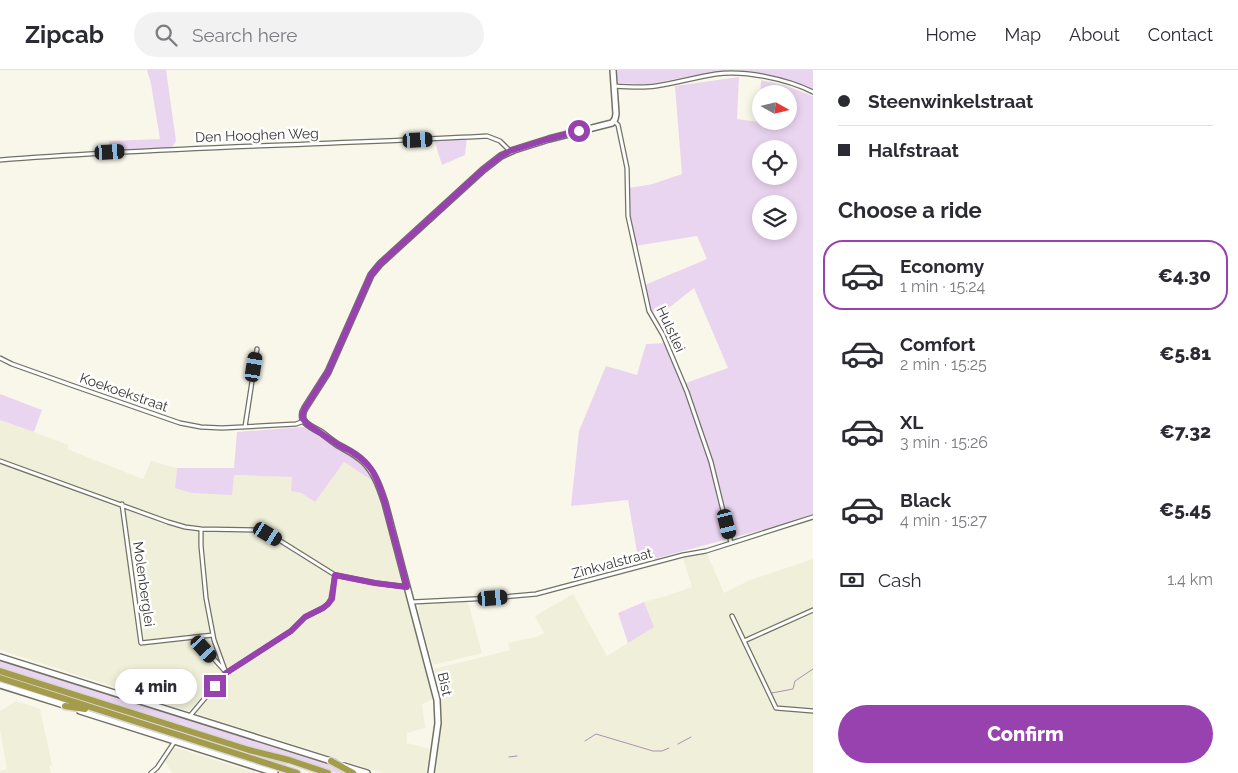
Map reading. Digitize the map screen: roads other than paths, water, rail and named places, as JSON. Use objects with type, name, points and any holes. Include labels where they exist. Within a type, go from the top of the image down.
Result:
[{"type":"highway","points":[[0,670],[256,752],[296,762],[328,773]]},
{"type":"highway","points":[[0,678],[297,773]]},
{"type":"highway","points":[[65,706],[92,711],[104,711]]},
{"type":"highway","points":[[330,761],[353,773]]},
{"type":"street","points":[[305,421],[303,413],[305,408],[328,372],[371,275],[390,254],[501,156],[510,151],[548,139],[609,124],[614,121],[616,114],[613,70]]},
{"type":"street","points":[[614,86],[658,86],[736,72],[780,80],[813,92]]},
{"type":"street","name":"Hulstlei","points":[[614,121],[618,125],[627,168],[628,216],[649,312],[663,335],[687,392],[711,462],[732,543]]},
{"type":"street","name":"Den Hooghen Weg","points":[[0,160],[86,153],[487,136],[500,142],[510,151]]},
{"type":"street","points":[[245,427],[257,349]]},
{"type":"street","name":"Koekoekstraat","points":[[0,358],[30,371],[176,422],[211,428],[296,424],[305,421]]},
{"type":"street","name":"Bist","points":[[305,421],[330,440],[360,458],[372,471],[379,485],[437,700],[438,723],[432,773]]},
{"type":"street","points":[[0,461],[185,527],[263,530],[335,575],[407,587]]},
{"type":"street","name":"Molenberglei","points":[[122,504],[141,643],[213,635]]},
{"type":"street","name":"Zinkvalstraat","points":[[412,602],[536,594],[732,543],[813,517]]},
{"type":"street","points":[[201,529],[206,598],[213,635],[226,673]]},
{"type":"street","points":[[189,717],[226,673],[291,631],[305,617],[328,604],[332,599],[335,575]]},
{"type":"street","points":[[744,641],[813,610]]},
{"type":"street","points":[[732,616],[776,708],[813,711]]},
{"type":"street","points":[[194,637],[226,673]]},
{"type":"street","points":[[0,657],[367,773]]},
{"type":"street","points":[[0,685],[275,773]]},
{"type":"street","points":[[151,773],[157,768],[175,741]]},
{"type":"waterway","points":[[772,693],[793,689],[795,681],[813,669]]},
{"type":"waterway","points":[[585,741],[596,734],[653,751],[662,751],[669,748]]},
{"type":"waterway","points":[[678,744],[691,737]]},
{"type":"waterway","points":[[509,757],[517,756]]}]
